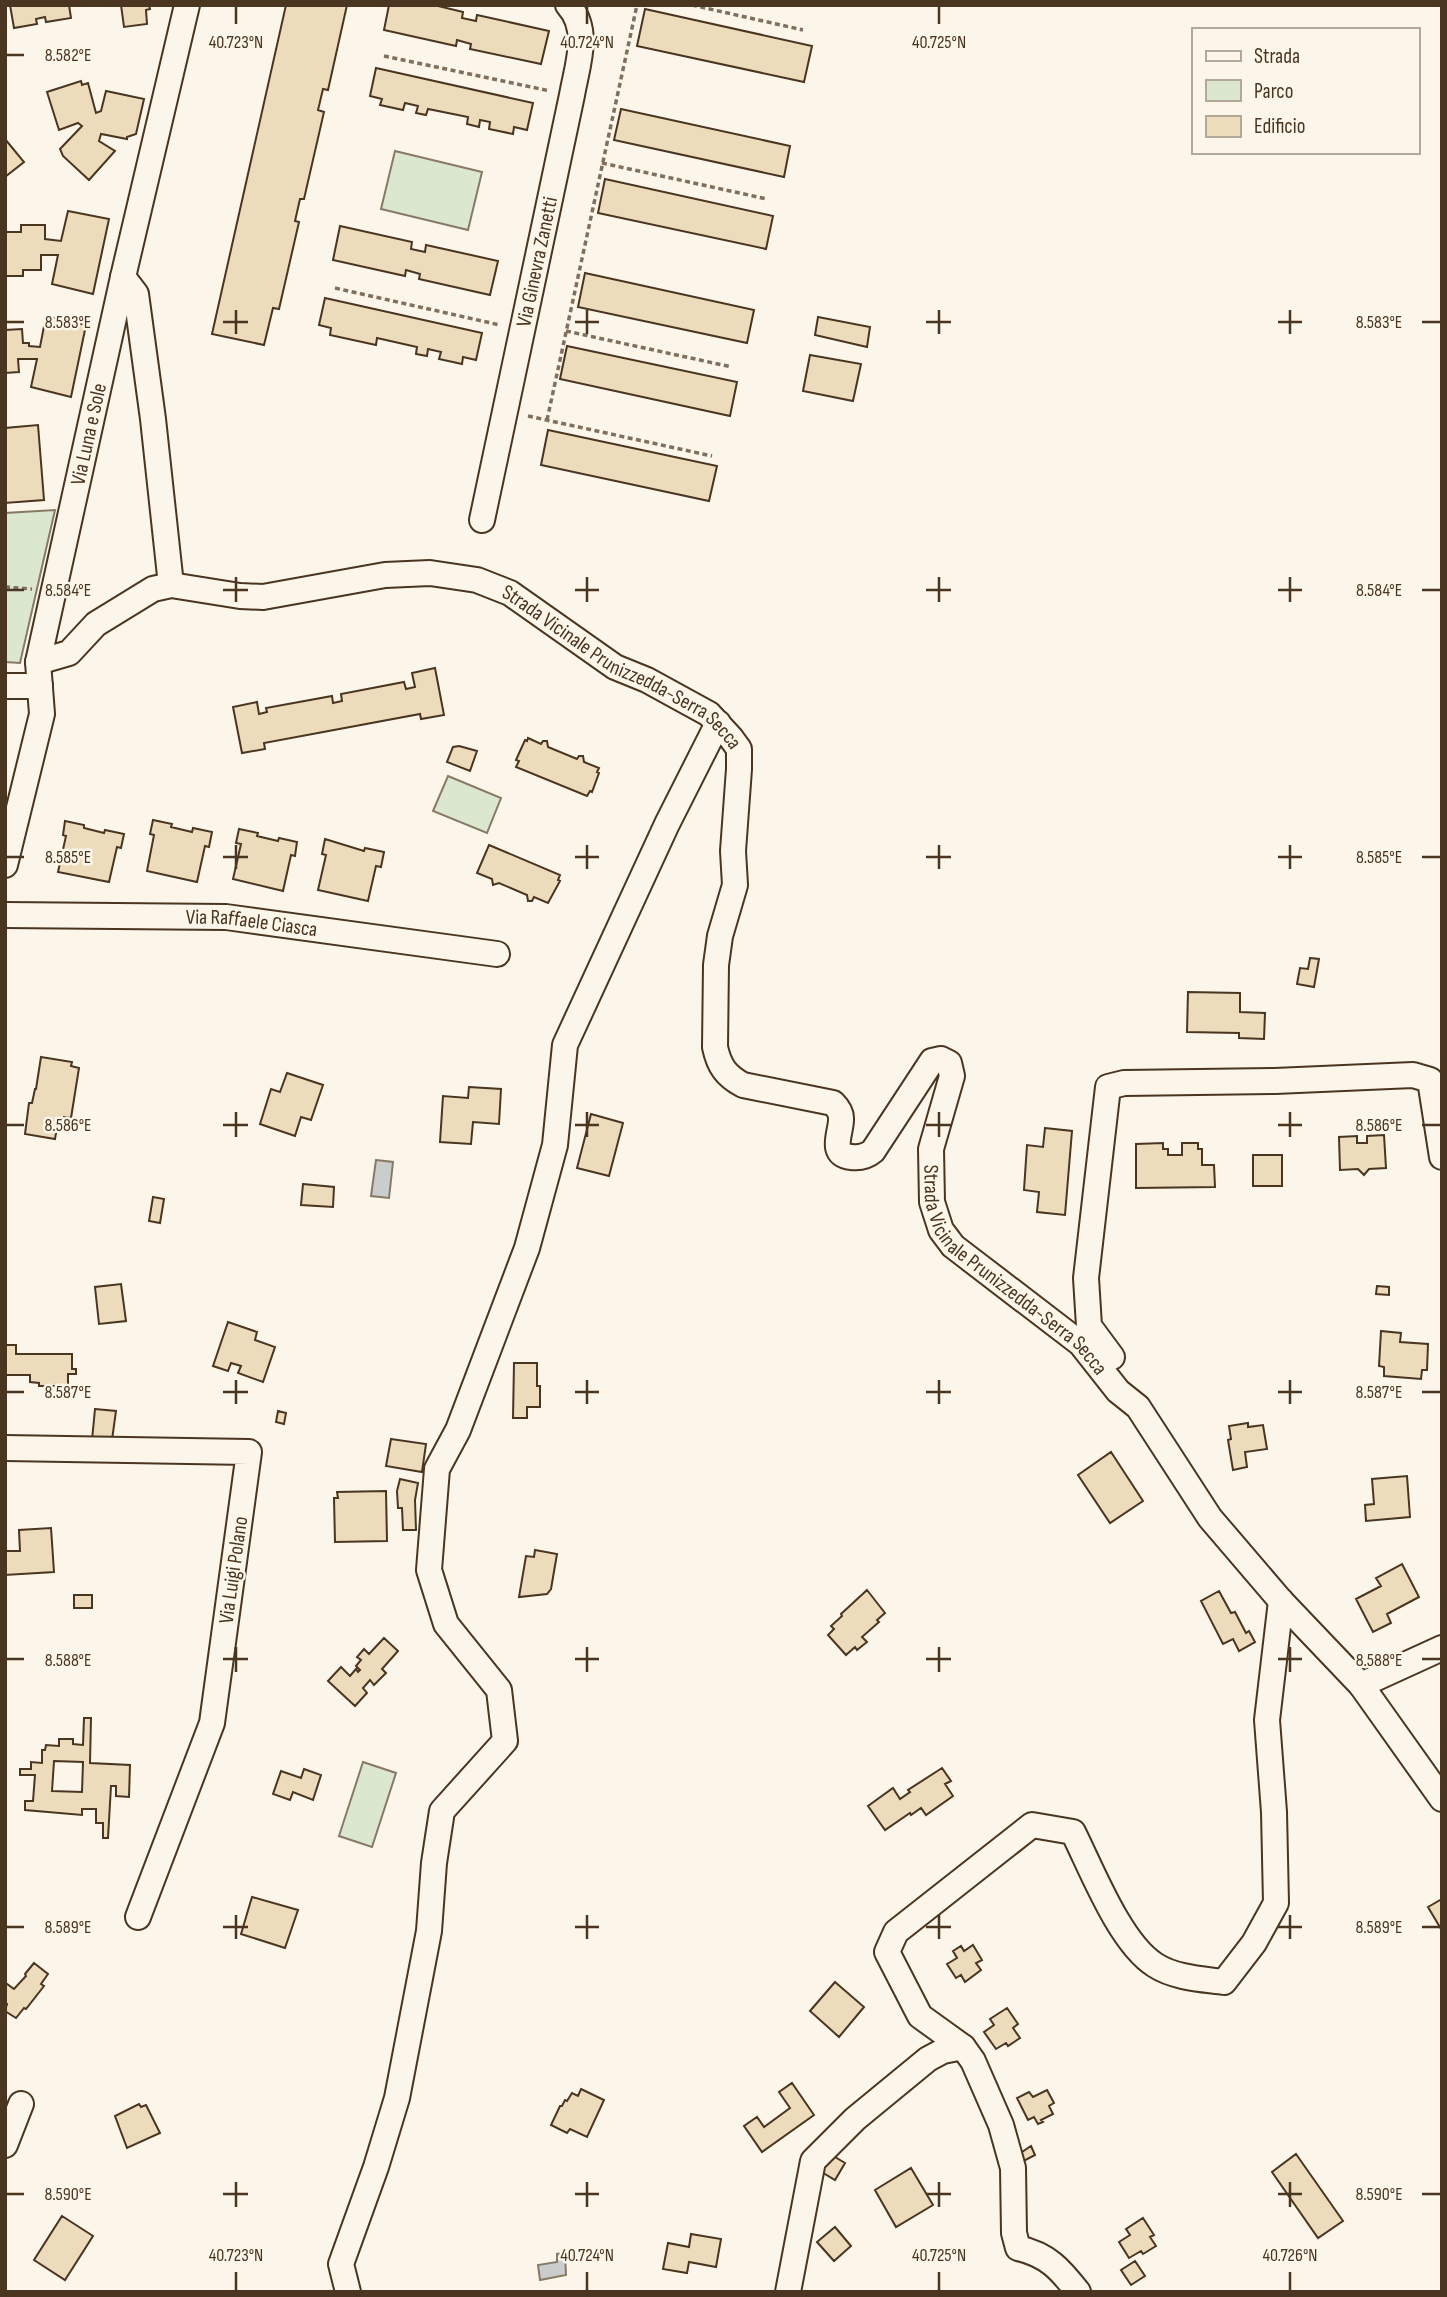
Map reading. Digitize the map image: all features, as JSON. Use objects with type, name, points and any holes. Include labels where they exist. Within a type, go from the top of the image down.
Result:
[{"type":"street","name":"Via Luna e Sole","points":[[5,865],[42,714],[39,674],[124,277],[187,5]]},
{"type":"street","name":"Via Ginevra Zanetti","points":[[482,520],[572,95],[582,36],[576,14],[568,5]]},
{"type":"street","points":[[5,686],[39,674],[69,653],[96,624],[153,589],[171,585],[136,294],[124,277]]},
{"type":"street","name":"Strada Vicinale Prunizzedda-Serra Secca","points":[[171,585],[263,597],[385,575],[430,573],[477,580],[510,593],[615,667],[647,680],[709,714],[739,749],[733,851],[735,885],[720,936],[716,965],[715,1047],[723,1070],[743,1085],[833,1103],[839,1109],[841,1118],[838,1147],[845,1156],[853,1158],[873,1151],[932,1061],[941,1059],[949,1063],[952,1076],[931,1149],[932,1202],[941,1230],[953,1246],[1081,1344],[1118,1391],[1138,1407],[1210,1518],[1281,1601],[1361,1685],[1442,1799]]},
{"type":"street","points":[[348,2292],[341,2264],[376,2167],[397,2098],[429,1931],[433,1863],[442,1811],[505,1741],[499,1690],[446,1624],[429,1570],[437,1469],[458,1430],[527,1248],[555,1145],[565,1045],[667,824],[718,723]]},
{"type":"street","name":"Via Raffaele Ciasca","points":[[5,915],[226,917],[497,954]]},
{"type":"street","points":[[1138,1407],[1114,1360],[1090,1326],[1086,1278],[1108,1087],[1124,1083],[1275,1081],[1413,1075],[1430,1080],[1442,1157]]},
{"type":"street","name":"Via Luigi Polano","points":[[5,1448],[249,1452],[212,1723],[138,1917]]},
{"type":"street","points":[[1078,2292],[1060,2269],[1037,2253],[1018,2248],[1014,2233],[1013,2168],[1001,2125],[973,2061],[962,2048],[920,2016],[887,1952],[897,1932],[1032,1825],[1073,1832],[1125,1935],[1155,1965],[1188,1978],[1224,1982],[1254,1943],[1276,1903],[1274,1812],[1267,1720],[1281,1601]]},
{"type":"street","points":[[1361,1685],[1442,1648]]},
{"type":"street","points":[[788,2292],[813,2161],[855,2119],[928,2059],[943,2051],[962,2048]]},
{"type":"street","points":[[5,2145],[21,2104]]},
{"type":"path","points":[[547,420],[637,5]]},
{"type":"path","points":[[692,5],[803,30]]},
{"type":"path","points":[[384,56],[572,95]]},
{"type":"path","points":[[602,163],[767,199]]},
{"type":"path","points":[[335,288],[522,330]]},
{"type":"path","points":[[566,331],[732,367]]},
{"type":"path","points":[[505,411],[712,456]]},
{"type":"green space","points":[[395,151],[482,172],[468,230],[381,209]]},
{"type":"green space","points":[[55,510],[20,663],[5,662],[5,513]]},
{"type":"green space","points":[[448,776],[501,798],[487,833],[433,811]]},
{"type":"green space","points":[[363,1762],[396,1773],[372,1847],[339,1836]]},
{"type":"shaded area","points":[[376,1160],[393,1162],[389,1198],[371,1196]]},
{"type":"shaded area","points":[[565,2253],[566,2275],[540,2280],[538,2265],[557,2262],[557,2254]]},
{"type":"building","points":[[10,5],[69,5],[71,18],[46,22],[45,17],[36,19],[37,24],[14,28]]},
{"type":"building","points":[[121,5],[149,5],[150,9],[146,10],[147,24],[124,27]]},
{"type":"building","points":[[286,5],[347,5],[328,90],[323,89],[318,110],[324,112],[304,199],[300,199],[295,221],[299,222],[279,309],[273,308],[264,345],[212,334]]},
{"type":"building","points":[[389,5],[434,5],[463,12],[462,18],[476,21],[477,15],[549,31],[541,64],[470,49],[471,44],[457,40],[456,46],[384,30]]},
{"type":"building","points":[[645,9],[812,46],[804,82],[637,46]]},
{"type":"building","points":[[376,68],[533,103],[527,130],[514,127],[513,134],[489,129],[490,122],[480,120],[479,127],[467,124],[468,117],[428,109],[426,115],[416,113],[418,106],[405,103],[403,110],[380,105],[382,99],[370,96]]},
{"type":"building","points":[[81,81],[82,85],[88,83],[96,113],[101,111],[106,91],[144,99],[136,134],[127,139],[101,134],[99,141],[115,151],[89,180],[63,156],[60,149],[82,126],[78,123],[59,130],[47,92]]},
{"type":"building","points":[[621,109],[790,146],[784,177],[614,140]]},
{"type":"building","points":[[5,139],[24,162],[5,177]]},
{"type":"building","points":[[605,179],[773,216],[766,249],[598,213]]},
{"type":"building","points":[[68,211],[109,219],[93,294],[52,284],[58,255],[41,255],[41,270],[23,270],[23,276],[6,276],[5,232],[21,232],[21,225],[45,225],[45,239],[61,241]]},
{"type":"building","points":[[340,226],[412,242],[411,249],[425,252],[426,245],[498,261],[490,295],[419,279],[420,274],[406,270],[405,276],[333,260]]},
{"type":"building","points":[[585,273],[754,310],[747,343],[578,307]]},
{"type":"building","points":[[325,298],[482,333],[476,360],[463,357],[462,364],[439,359],[441,352],[428,349],[427,356],[416,354],[417,347],[377,338],[376,345],[330,335],[331,328],[319,325]]},
{"type":"building","points":[[46,316],[86,325],[71,397],[31,387],[37,359],[18,359],[19,372],[5,373],[5,330],[22,329],[23,343],[40,347]]},
{"type":"building","points":[[818,317],[870,327],[867,347],[815,335]]},
{"type":"building","points":[[567,346],[737,382],[730,416],[560,379]]},
{"type":"building","points":[[810,355],[861,364],[853,401],[803,391]]},
{"type":"building","points":[[38,425],[44,500],[5,503],[5,428]]},
{"type":"building","points":[[548,430],[717,466],[709,501],[541,465]]},
{"type":"building","points":[[435,668],[444,715],[421,719],[420,714],[264,743],[265,749],[242,753],[233,707],[257,702],[259,714],[267,712],[266,708],[332,696],[333,703],[342,701],[341,694],[404,682],[406,689],[415,687],[412,673]]},
{"type":"building","points":[[528,738],[541,744],[547,741],[548,747],[577,759],[583,756],[584,762],[599,768],[592,792],[587,796],[516,767],[519,761],[516,760]]},
{"type":"building","points":[[453,747],[477,751],[470,771],[447,762]]},
{"type":"building","points":[[153,820],[192,832],[193,828],[212,832],[209,847],[205,846],[197,882],[147,871],[154,835],[150,834]]},
{"type":"building","points":[[65,821],[104,833],[105,830],[124,834],[121,848],[117,847],[109,882],[58,872],[66,836],[63,835]]},
{"type":"building","points":[[239,829],[278,841],[279,838],[297,842],[295,856],[291,855],[283,891],[233,879],[241,844],[236,843]]},
{"type":"building","points":[[325,839],[364,851],[365,848],[384,852],[381,867],[376,866],[368,901],[318,890],[326,855],[322,854]]},
{"type":"building","points":[[489,845],[560,875],[560,881],[548,903],[534,897],[532,901],[528,901],[527,895],[499,883],[493,885],[492,879],[477,873]]},
{"type":"building","points":[[1310,958],[1319,959],[1314,987],[1297,984],[1300,968],[1308,969]]},
{"type":"building","points":[[1188,992],[1240,993],[1240,1012],[1265,1013],[1264,1039],[1239,1038],[1239,1033],[1187,1032]]},
{"type":"building","points":[[41,1057],[72,1062],[71,1066],[79,1068],[71,1118],[64,1117],[63,1121],[58,1121],[55,1139],[25,1134],[29,1103],[32,1103],[36,1089]]},
{"type":"building","points":[[287,1073],[323,1085],[311,1120],[301,1117],[295,1136],[260,1124],[271,1089],[280,1092]]},
{"type":"building","points":[[469,1087],[501,1089],[499,1124],[473,1122],[471,1144],[440,1142],[443,1096],[468,1098]]},
{"type":"building","points":[[591,1114],[623,1123],[609,1176],[577,1168]]},
{"type":"building","points":[[1045,1128],[1072,1131],[1065,1215],[1037,1212],[1039,1192],[1024,1190],[1027,1145],[1043,1147]]},
{"type":"building","points":[[1384,1135],[1386,1168],[1369,1169],[1364,1175],[1358,1169],[1340,1170],[1339,1137],[1357,1136],[1357,1143],[1367,1143],[1367,1136]]},
{"type":"building","points":[[1163,1143],[1163,1149],[1168,1149],[1168,1155],[1182,1155],[1182,1143],[1198,1143],[1198,1149],[1202,1149],[1202,1165],[1214,1165],[1215,1187],[1136,1188],[1136,1144]]},
{"type":"building","points":[[1253,1155],[1282,1155],[1282,1186],[1253,1186]]},
{"type":"building","points":[[303,1184],[334,1187],[333,1207],[301,1205]]},
{"type":"building","points":[[153,1197],[164,1199],[160,1223],[149,1221]]},
{"type":"building","points":[[121,1284],[126,1321],[99,1324],[95,1287]]},
{"type":"building","points":[[1377,1286],[1389,1287],[1389,1295],[1376,1294]]},
{"type":"building","points":[[228,1322],[257,1332],[255,1340],[275,1347],[263,1382],[238,1373],[241,1366],[231,1363],[228,1371],[213,1366]]},
{"type":"building","points":[[1381,1331],[1401,1333],[1400,1342],[1428,1344],[1427,1370],[1422,1370],[1421,1379],[1384,1376],[1384,1367],[1379,1366]]},
{"type":"building","points":[[5,1345],[16,1345],[16,1354],[72,1354],[72,1369],[76,1369],[76,1374],[68,1374],[68,1386],[39,1386],[39,1383],[30,1382],[30,1375],[5,1375]]},
{"type":"building","points":[[514,1363],[537,1363],[540,1407],[527,1407],[527,1418],[513,1418]]},
{"type":"building","points":[[95,1409],[116,1411],[112,1440],[92,1440]]},
{"type":"building","points":[[278,1411],[286,1413],[284,1424],[276,1422]]},
{"type":"building","points":[[1248,1423],[1248,1427],[1263,1425],[1267,1449],[1245,1452],[1247,1467],[1233,1470],[1228,1440],[1231,1439],[1229,1426]]},
{"type":"building","points":[[391,1439],[426,1444],[422,1472],[386,1466]]},
{"type":"building","points":[[1111,1452],[1143,1501],[1110,1523],[1078,1475]]},
{"type":"building","points":[[1407,1476],[1410,1517],[1366,1521],[1365,1505],[1374,1504],[1372,1479]]},
{"type":"building","points":[[400,1479],[418,1483],[415,1500],[416,1530],[403,1530],[402,1508],[398,1508],[397,1491]]},
{"type":"building","points":[[386,1491],[387,1541],[335,1542],[334,1498],[338,1498],[337,1492]]},
{"type":"building","points":[[51,1528],[54,1572],[5,1575],[5,1551],[20,1551],[19,1530]]},
{"type":"building","points":[[535,1550],[557,1554],[551,1589],[547,1594],[519,1597],[526,1556],[534,1557]]},
{"type":"building","points":[[1402,1564],[1419,1597],[1387,1614],[1391,1623],[1373,1632],[1356,1599],[1381,1586],[1376,1578]]},
{"type":"building","points":[[867,1590],[885,1613],[862,1637],[867,1642],[846,1655],[828,1635],[834,1629],[831,1626],[841,1614]]},
{"type":"building","points":[[1219,1591],[1231,1613],[1235,1612],[1246,1633],[1249,1631],[1255,1642],[1239,1651],[1233,1639],[1223,1644],[1201,1601]]},
{"type":"building","points":[[74,1595],[92,1595],[92,1608],[74,1608]]},
{"type":"building","points":[[384,1638],[398,1651],[382,1669],[386,1673],[374,1685],[370,1680],[363,1688],[367,1693],[355,1706],[328,1681],[341,1667],[350,1676],[356,1669],[358,1672],[360,1670],[356,1666],[361,1660],[357,1657],[364,1649],[369,1654]]},
{"type":"building","points":[[84,1718],[91,1718],[90,1763],[130,1765],[129,1797],[116,1796],[116,1786],[111,1786],[108,1838],[103,1838],[103,1823],[96,1823],[96,1809],[82,1809],[82,1815],[25,1810],[25,1801],[33,1801],[35,1775],[20,1775],[20,1769],[31,1769],[31,1762],[42,1763],[42,1750],[45,1750],[46,1745],[59,1746],[59,1739],[73,1739],[73,1744],[83,1745]],"holes":[[[54,1761],[83,1762],[82,1792],[52,1791]]]},
{"type":"building","points":[[942,1768],[951,1781],[945,1784],[953,1796],[926,1815],[921,1808],[885,1830],[868,1806],[893,1788],[900,1799],[910,1792],[908,1790]]},
{"type":"building","points":[[304,1769],[321,1775],[313,1800],[293,1792],[290,1800],[273,1794],[281,1771],[301,1778]]},
{"type":"building","points":[[252,1897],[298,1910],[285,1948],[241,1934]]},
{"type":"building","points":[[1442,1899],[1442,1929],[1441,1929],[1428,1907]]},
{"type":"building","points":[[973,1945],[982,1960],[976,1963],[981,1970],[965,1982],[961,1975],[956,1978],[947,1964],[957,1958],[953,1951],[961,1946],[964,1951]]},
{"type":"building","points":[[34,1963],[48,1974],[41,1984],[44,1986],[16,2018],[5,2011],[5,1985],[14,1989]]},
{"type":"building","points":[[835,1982],[864,2007],[839,2037],[810,2011]]},
{"type":"building","points":[[1007,2008],[1018,2024],[1013,2028],[1020,2038],[1008,2046],[1006,2043],[996,2049],[984,2032],[994,2025],[990,2019]]},
{"type":"building","points":[[792,2083],[814,2115],[762,2152],[744,2126],[757,2117],[764,2127],[790,2108],[779,2092]]},
{"type":"building","points":[[581,2089],[604,2100],[587,2137],[570,2129],[567,2133],[551,2125],[565,2100],[567,2101],[572,2093],[578,2096]]},
{"type":"building","points":[[1047,2090],[1054,2103],[1049,2106],[1053,2114],[1038,2124],[1034,2117],[1028,2120],[1017,2098],[1029,2092],[1033,2097]]},
{"type":"building","points":[[139,2104],[141,2107],[146,2105],[160,2133],[127,2148],[115,2116]]},
{"type":"building","points":[[1031,2146],[1035,2155],[1020,2163],[1022,2152]]},
{"type":"building","points":[[830,2154],[845,2163],[835,2180],[820,2171]]},
{"type":"building","points":[[1296,2154],[1343,2221],[1318,2238],[1272,2172]]},
{"type":"building","points":[[911,2168],[933,2205],[896,2227],[875,2190]]},
{"type":"building","points":[[62,2216],[93,2236],[65,2280],[34,2260]]},
{"type":"building","points":[[1143,2218],[1154,2235],[1150,2237],[1156,2246],[1129,2258],[1119,2242],[1130,2235],[1126,2229]]},
{"type":"building","points":[[835,2227],[851,2246],[834,2261],[817,2242]]},
{"type":"building","points":[[691,2234],[721,2239],[716,2267],[689,2262],[687,2273],[663,2269],[668,2243],[689,2247]]},
{"type":"building","points":[[1135,2261],[1145,2276],[1131,2285],[1121,2270]]}]
